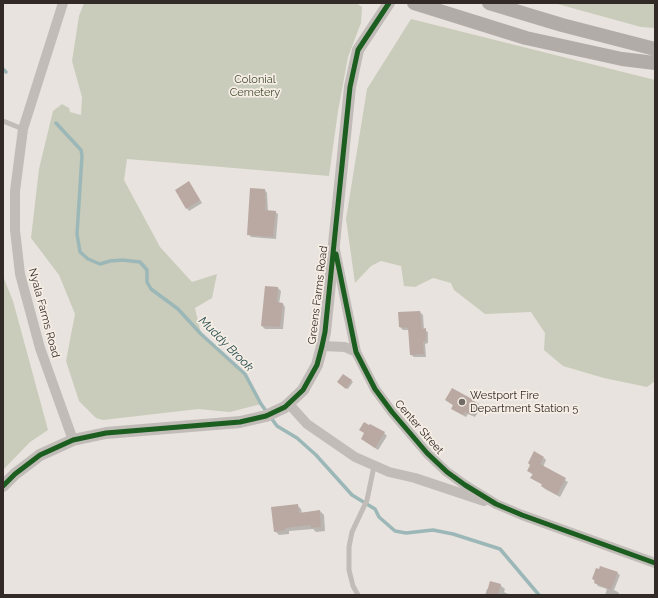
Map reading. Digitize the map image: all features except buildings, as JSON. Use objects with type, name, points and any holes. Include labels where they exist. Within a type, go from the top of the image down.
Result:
[{"type":"main road","points":[[414,3],[526,38],[622,59],[655,63]]},
{"type":"main road","points":[[489,3],[655,49]]},
{"type":"street","name":"Nyala Farms Road","points":[[63,3],[23,129],[15,191],[15,230],[20,274],[40,348],[73,440]]},
{"type":"street","name":"Greens Farms Road","points":[[3,486],[15,474],[40,455],[73,440],[106,433],[240,422],[266,416],[279,411],[290,404],[304,390],[317,365],[322,346],[350,87],[358,50],[390,3]]},
{"type":"street","name":"Center Street","points":[[334,244],[356,352],[375,389],[427,454],[447,472],[496,504]]},
{"type":"street","points":[[322,346],[346,348],[356,352]]},
{"type":"street","name":"Center Street","points":[[290,404],[308,424],[321,435],[355,458],[374,466],[496,504],[522,515],[655,563]]},
{"type":"lane","points":[[3,121],[23,129]]},
{"type":"lane","points":[[358,595],[353,586],[349,570],[349,548],[352,532],[367,500],[374,466]]},
{"type":"green space","name":"Colonial Cemetery","points":[[84,3],[356,3],[362,7],[361,23],[348,57],[338,111],[329,176],[127,159],[124,180],[160,247],[192,282],[217,274],[212,298],[195,308],[201,334],[245,374],[261,404],[230,412],[198,409],[103,420],[96,418],[79,401],[66,361],[75,314],[59,275],[31,238],[39,169],[53,111],[62,104],[69,108],[70,112],[81,115],[82,97],[72,61],[79,16]]},
{"type":"green space","points":[[554,3],[655,3],[655,28],[641,27]]},
{"type":"green space","points":[[411,19],[655,80],[655,381],[647,387],[604,378],[563,366],[544,350],[545,333],[531,312],[485,314],[454,290],[451,283],[433,278],[415,287],[404,286],[401,266],[381,261],[371,266],[355,283],[346,219],[367,89]]},
{"type":"green space","points":[[3,276],[13,301],[48,430],[30,442],[3,470]]},
{"type":"waterway","name":"Muddy Brook","points":[[3,69],[6,72]]},
{"type":"waterway","name":"Muddy Brook","points":[[56,123],[81,150],[82,156],[77,234],[80,252],[88,259],[100,264],[122,260],[140,262],[147,270],[147,282],[151,289],[178,309],[201,334],[245,374],[261,404],[277,426],[297,438],[316,455],[352,495],[375,509],[379,517],[395,531],[406,533],[433,530],[453,534],[500,549],[539,595]]},
{"type":"cycle path","points":[[3,486],[15,474],[40,455],[73,440],[106,433],[240,422],[266,416],[285,407],[303,390],[317,365],[325,332],[350,87],[358,50],[389,3]]},
{"type":"cycle path","points":[[336,254],[356,352],[375,389],[392,412],[427,453],[447,472],[496,504],[522,515],[655,563]]},
{"type":"place","name":"Westport Fire Department Station 5","points":[[462,402]]}]
